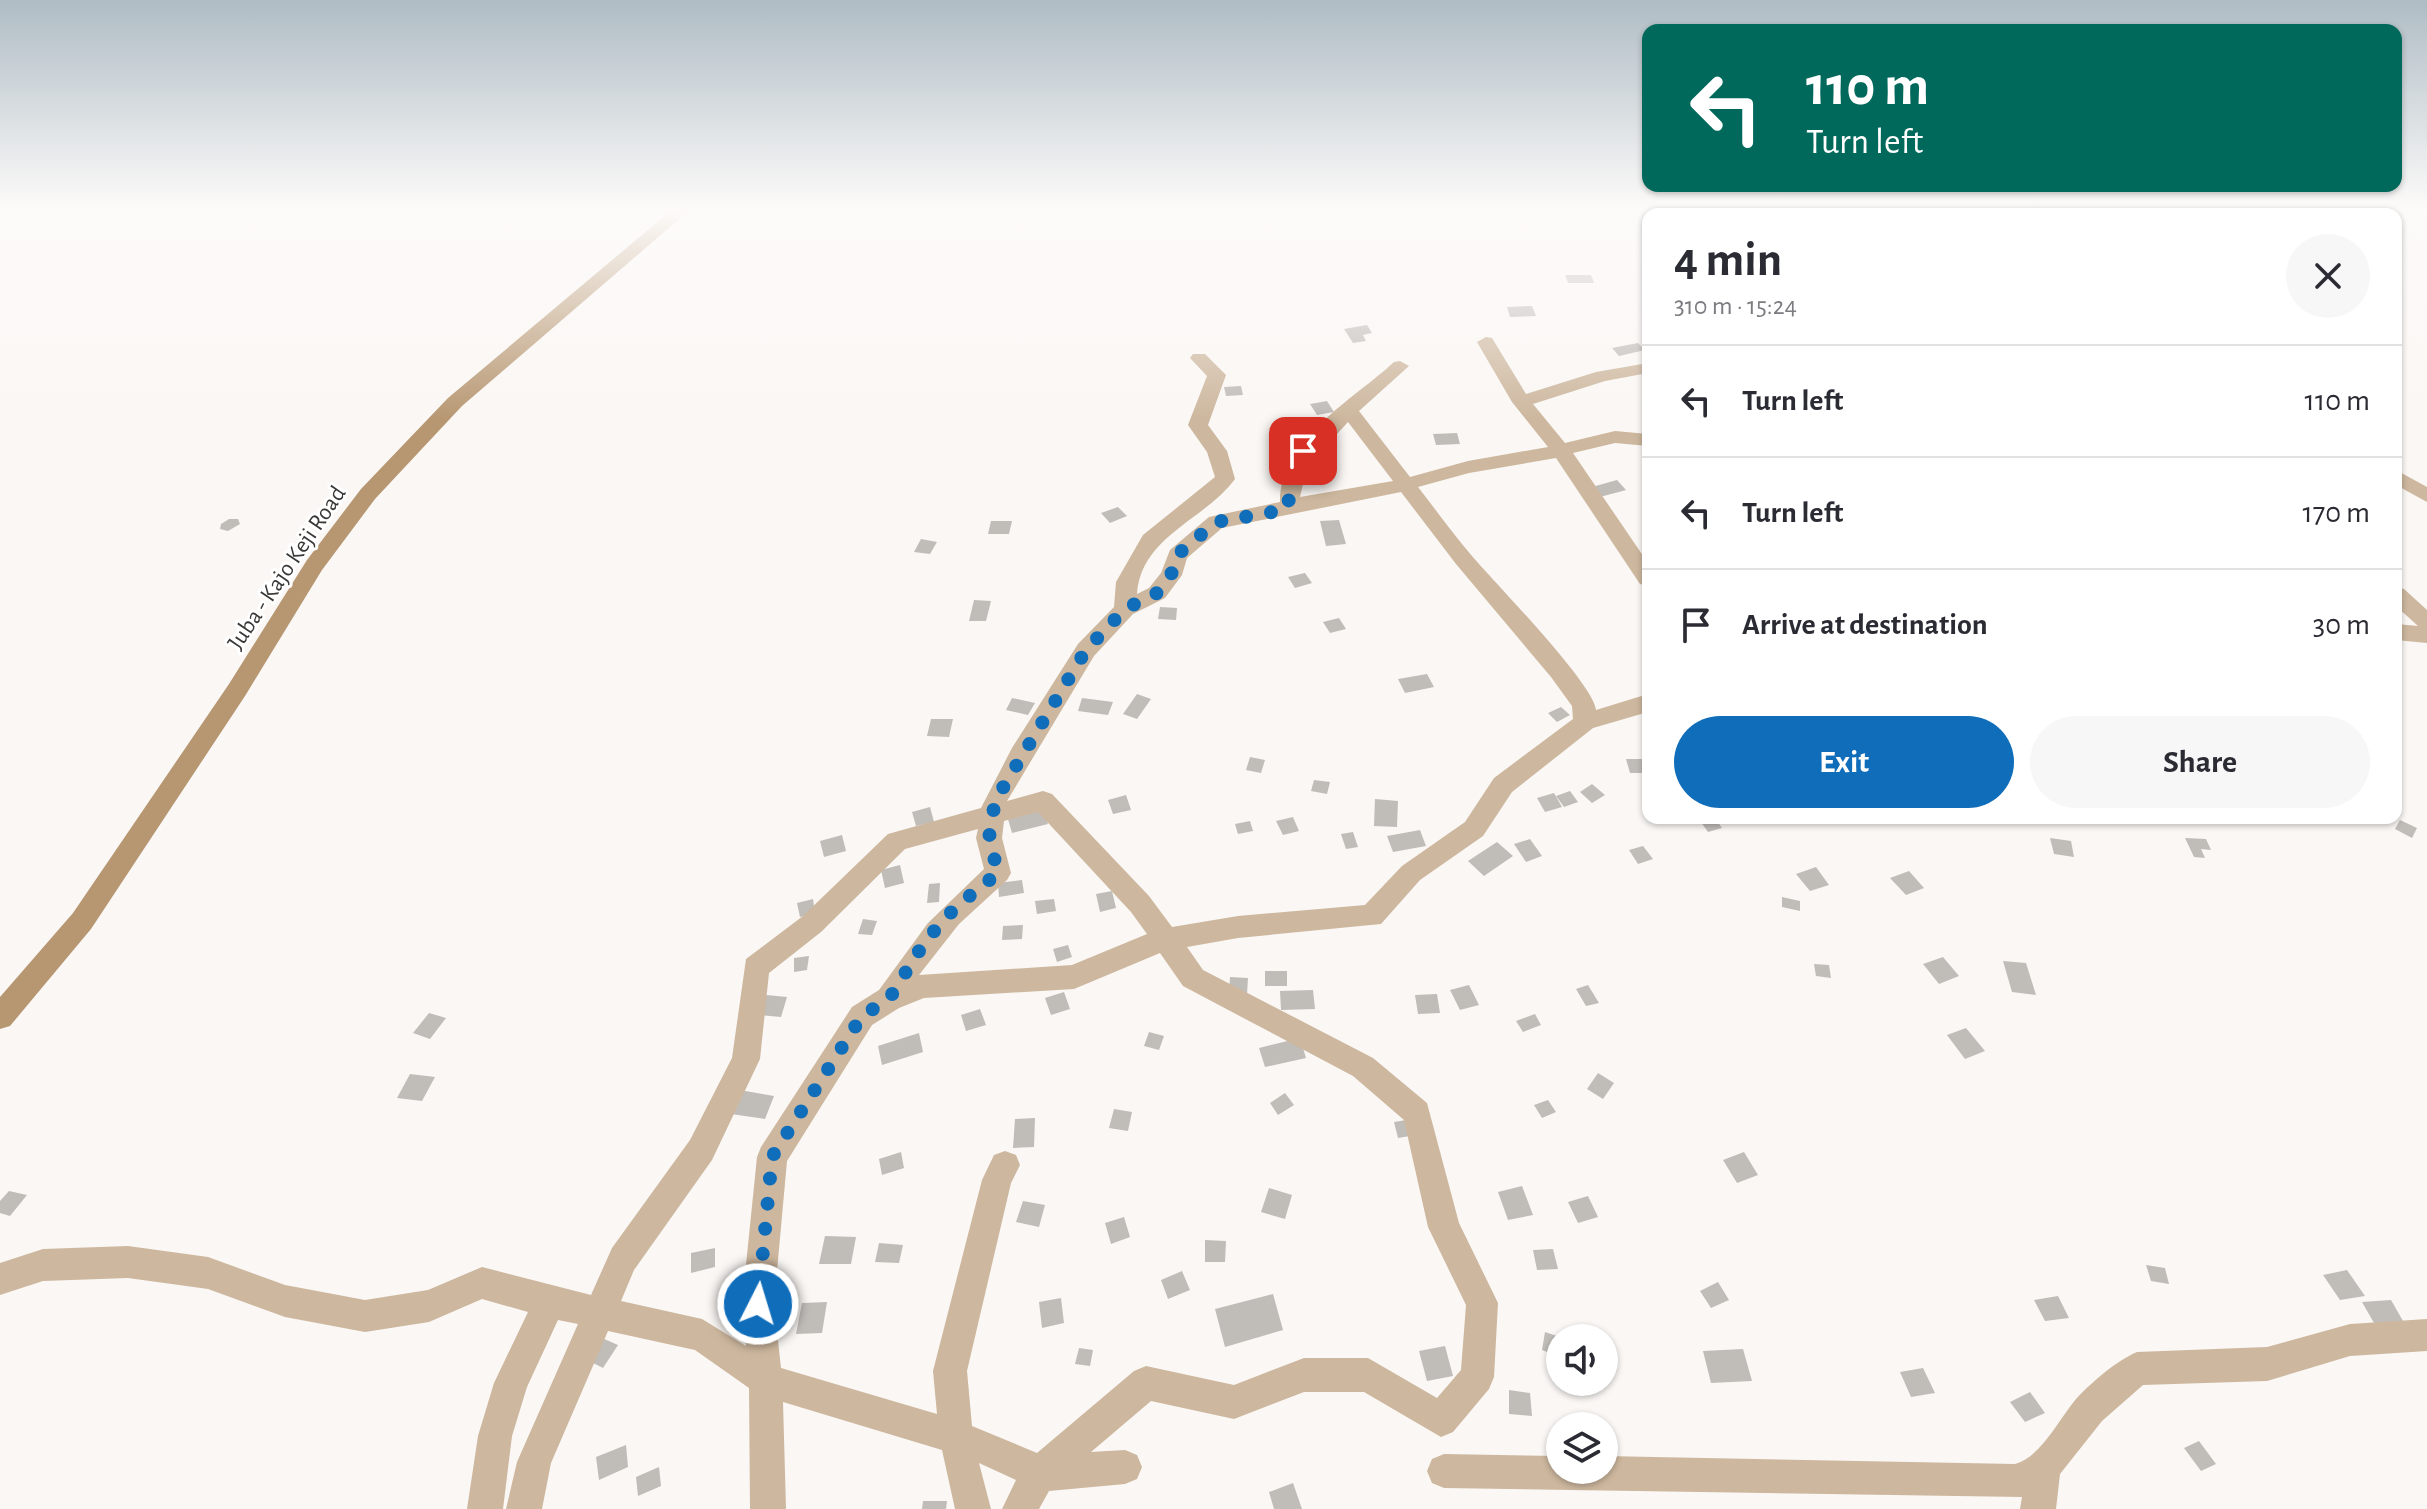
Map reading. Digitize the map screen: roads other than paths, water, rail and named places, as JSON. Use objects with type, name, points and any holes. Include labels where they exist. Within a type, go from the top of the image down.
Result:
[{"type":"main road","name":"Juba - Kajo Keji Road","points":[[0,1017],[82,921],[237,690],[314,565],[368,494],[455,402],[601,278]]},
{"type":"street","points":[[1486,342],[1521,402],[1559,448],[1642,570]]},
{"type":"street","points":[[1125,609],[1127,582],[1150,540],[1225,479],[1217,451],[1198,425],[1217,375],[1199,358]]},
{"type":"street","points":[[1290,505],[1286,491],[1303,451],[1400,366]]},
{"type":"street","points":[[1521,402],[1602,376],[1642,369]]},
{"type":"street","points":[[1350,412],[1463,559],[1584,704],[1585,722]]},
{"type":"street","points":[[889,999],[926,940],[956,907],[998,873],[989,838],[995,801],[1086,650],[1125,609],[1157,593],[1171,575],[1177,555],[1216,522],[1273,512],[1290,505],[1342,498],[1615,437],[1642,439]]},
{"type":"street","points":[[2402,480],[2427,496]]},
{"type":"street","points":[[2402,599],[2427,622]]},
{"type":"street","points":[[2402,633],[2427,635]]},
{"type":"street","points":[[768,1509],[766,1380],[758,1304],[772,1157],[862,1016],[889,999],[923,986],[1074,977],[1159,941],[1238,927],[1372,916],[1411,873],[1474,829],[1503,785],[1585,722],[1642,705]]},
{"type":"street","points":[[524,1509],[534,1462],[623,1259],[701,1150],[746,1059],[756,967],[812,924],[897,841],[1043,801],[1140,904],[1193,978],[1363,1067],[1417,1113],[1444,1227],[1482,1303],[1477,1377],[1441,1420],[1368,1375],[1304,1375],[1234,1402],[1146,1383],[1039,1474],[1020,1509]]},
{"type":"street","points":[[973,1509],[956,1437],[950,1371],[997,1180],[1005,1165]]},
{"type":"street","points":[[0,1279],[43,1265],[128,1262],[208,1273],[285,1301],[365,1316],[429,1306],[482,1283],[550,1302],[702,1335],[766,1380],[956,1437],[1011,1458],[1039,1474],[1125,1467]]},
{"type":"street","points":[[485,1509],[495,1436],[511,1383],[550,1302]]},
{"type":"street","points":[[1444,1471],[2015,1481],[2031,1477],[2044,1467],[2090,1409],[2137,1369],[2267,1364],[2350,1340],[2427,1335]]},
{"type":"street","points":[[2038,1509],[2044,1467]]}]
